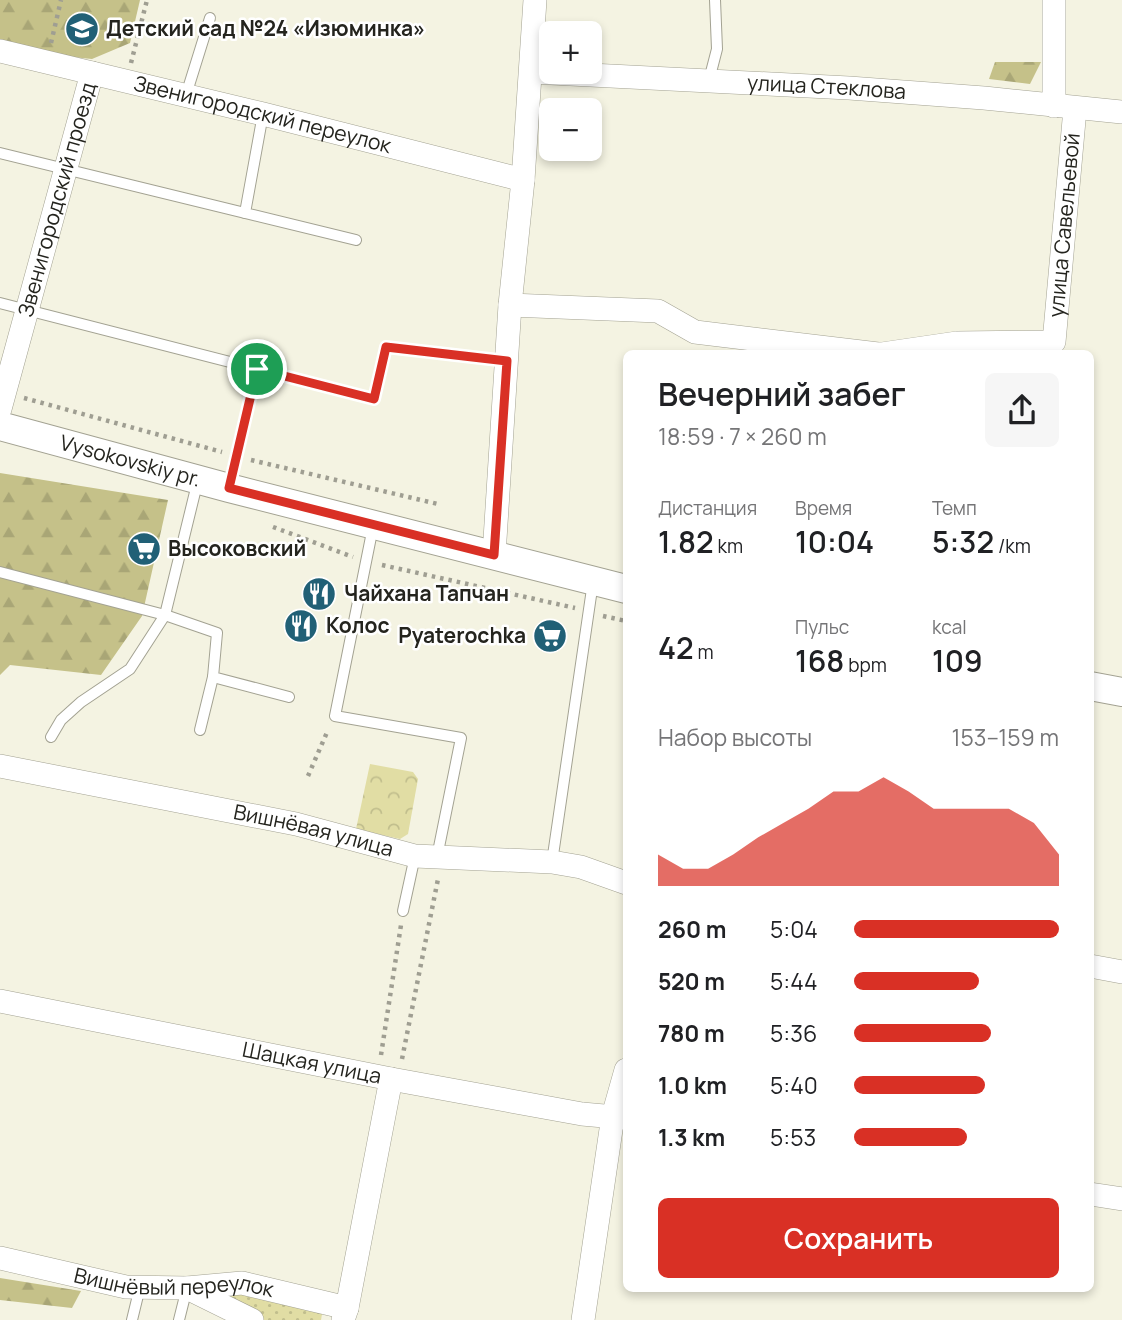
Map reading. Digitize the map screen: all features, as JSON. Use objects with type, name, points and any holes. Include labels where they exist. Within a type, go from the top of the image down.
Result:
[{"type":"street","points":[[494,555],[510,305],[523,180],[535,0]]},
{"type":"street","name":"улица Савельевой","points":[[908,350],[957,343],[1054,342],[1065,108],[1054,0]]},
{"type":"street","name":"Звенигородский переулок","points":[[0,51],[523,180]]},
{"type":"street","name":"Звенигородский проезд","points":[[0,410],[92,72]]},
{"type":"street","name":"улица Стеклова","points":[[531,72],[709,80],[984,98],[1122,112]]},
{"type":"street","points":[[510,305],[657,311],[695,332],[846,350]]},
{"type":"street","name":"Vysokovskiy pr.","points":[[0,426],[198,480],[623,588]]},
{"type":"street","points":[[1094,687],[1122,692]]},
{"type":"street","name":"Вишнёвая улица","points":[[0,766],[296,824],[431,857],[552,862],[581,867],[623,882]]},
{"type":"street","points":[[1094,967],[1122,972]]},
{"type":"street","name":"Шацкая улица","points":[[0,1001],[389,1079],[582,1114],[620,1117]]},
{"type":"street","name":"Вишнёвый переулок","points":[[0,1258],[126,1287],[187,1287],[242,1283],[345,1314],[389,1079]]},
{"type":"street","points":[[583,1320],[623,1094]]},
{"type":"street","points":[[1094,1195],[1122,1199]]},
{"type":"street","points":[[187,1287],[251,1320]]},
{"type":"lane","points":[[709,80],[717,49],[715,0]]},
{"type":"lane","points":[[186,95],[210,18]]},
{"type":"lane","points":[[245,213],[263,114]]},
{"type":"lane","points":[[0,153],[356,240]]},
{"type":"lane","points":[[0,303],[374,399],[386,347],[507,361]]},
{"type":"lane","points":[[229,488],[257,369]]},
{"type":"lane","points":[[51,737],[61,720],[130,669],[165,615],[198,480]]},
{"type":"lane","points":[[374,524],[335,716],[461,738],[431,857],[403,911]]},
{"type":"lane","points":[[0,572],[165,615],[218,633],[213,677],[200,730]]},
{"type":"lane","points":[[552,862],[593,582]]},
{"type":"lane","points":[[213,677],[289,697]]},
{"type":"lane","points":[[132,1320],[140,1287]]},
{"type":"lane","points":[[179,1320],[187,1287]]},
{"type":"path","points":[[47,62],[61,0]]},
{"type":"path","points":[[127,81],[147,0]]},
{"type":"path","points":[[308,776],[323,741]]},
{"type":"path","points":[[389,1079],[431,857]]},
{"type":"path","points":[[389,1079],[403,911]]},
{"type":"green space","name":"Детский сад №24 «Изюминка»","points":[[0,0],[140,0],[130,43],[92,59],[42,54],[0,43]]},
{"type":"green space","points":[[995,62],[1041,62],[1030,84],[989,79]]},
{"type":"green space","points":[[0,473],[168,500],[142,616],[101,675],[10,665],[0,675]]},
{"type":"green space","points":[[370,764],[413,772],[418,779],[408,834],[400,839],[356,829]]},
{"type":"green space","points":[[0,1278],[81,1291],[72,1308],[0,1300]]},
{"type":"green space","points":[[244,1282],[325,1297],[321,1320],[261,1320],[214,1299]]},
{"type":"place","name":"Детский сад №24 «Изюминка»","points":[[82,29]]},
{"type":"place","name":"Высоковский","points":[[144,549]]},
{"type":"place","name":"Чайхана Тапчан","points":[[319,594]]},
{"type":"place","name":"Колос","points":[[301,626]]},
{"type":"place","name":"Pyaterochka","points":[[550,636]]},
{"type":"route","points":[[386,347],[507,361],[494,555],[229,488],[257,369],[374,399],[386,347]]}]
